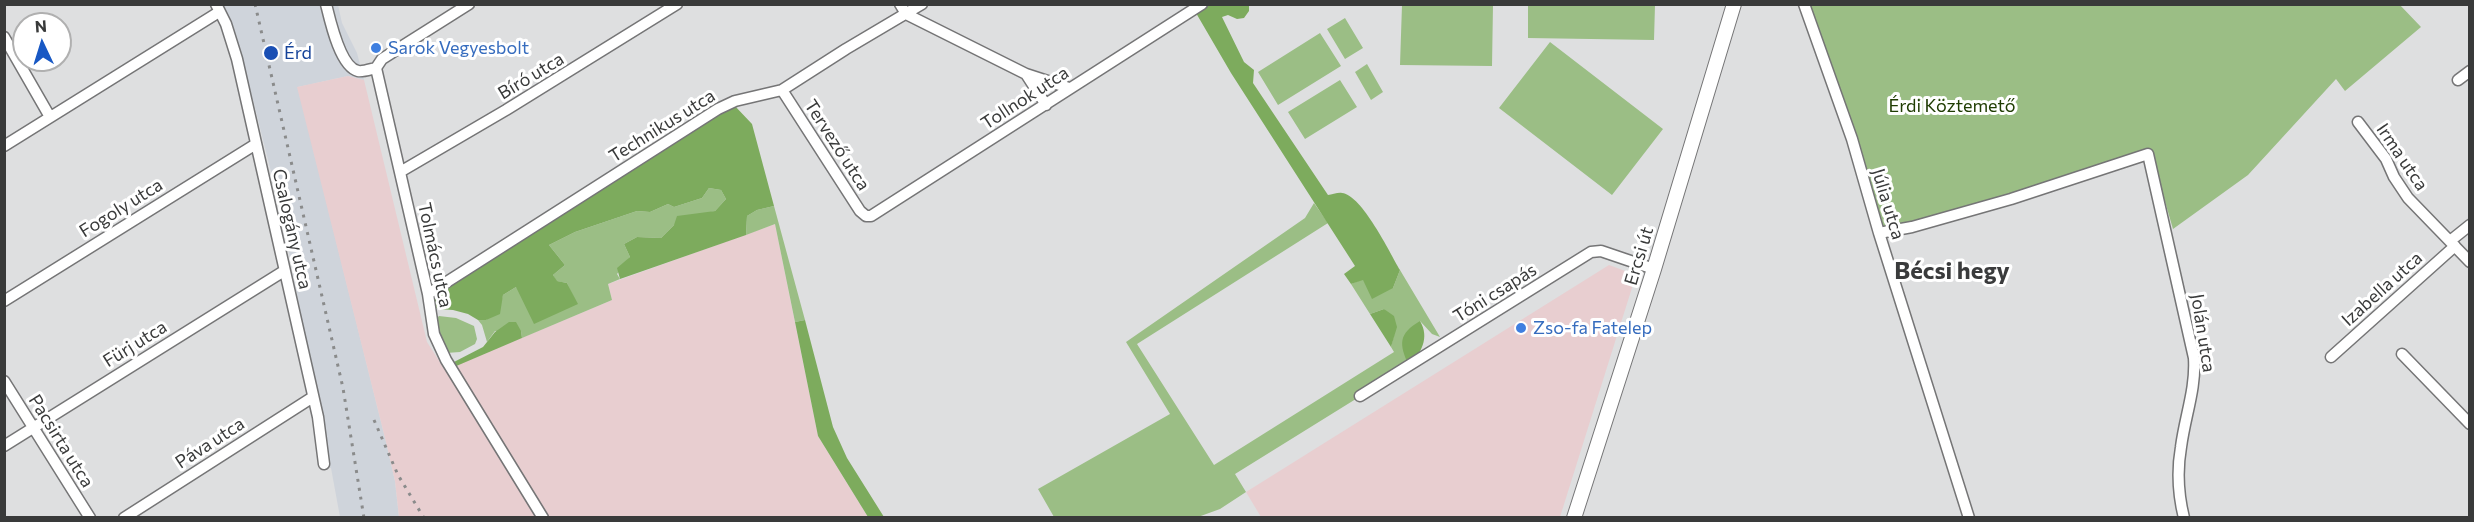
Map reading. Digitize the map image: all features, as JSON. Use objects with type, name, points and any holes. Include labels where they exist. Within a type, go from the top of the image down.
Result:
[{"type":"main road","name":"Ercsi út","points":[[1574,518],[1654,269],[1734,4]]},
{"type":"street","points":[[326,4],[342,54],[352,68],[359,71],[376,68],[382,59],[469,4]]},
{"type":"street","name":"Bíró utca","points":[[400,172],[507,110],[677,4]]},
{"type":"street","name":"Technikus utca","points":[[428,294],[718,109],[735,102],[782,90],[903,9],[922,4]]},
{"type":"street","name":"Júlia utca","points":[[1804,4],[1852,139],[1879,233],[1969,518]]},
{"type":"street","name":"Tollnok utca","points":[[866,216],[876,213],[1197,6]]},
{"type":"street","points":[[4,146],[218,8]]},
{"type":"street","name":"Csalogány utca","points":[[218,8],[226,24],[237,59],[313,397],[324,464]]},
{"type":"street","points":[[903,9],[1026,74],[1069,88]]},
{"type":"street","points":[[4,37],[50,117]]},
{"type":"street","name":"Tolmács utca","points":[[376,68],[428,294],[434,334],[439,347],[543,518]]},
{"type":"street","points":[[2458,80],[2469,71]]},
{"type":"street","points":[[1026,74],[1046,105]]},
{"type":"street","name":"Tervező utca","points":[[782,90],[860,211],[866,216]]},
{"type":"street","name":"Irma utca","points":[[2358,122],[2386,159],[2400,188],[2469,262]]},
{"type":"street","name":"Fogoly utca","points":[[4,301],[256,144]]},
{"type":"street","name":"Jolán utca","points":[[1879,233],[1912,227],[2011,199],[2148,154],[2194,358],[2194,388],[2179,461],[2178,480],[2184,518]]},
{"type":"street","name":"Izabella utca","points":[[2331,357],[2452,244],[2469,225]]},
{"type":"street","name":"Tóni csapás","points":[[1360,396],[1591,252],[1601,251],[1654,269]]},
{"type":"street","name":"Fürj utca","points":[[4,446],[284,271]]},
{"type":"street","points":[[2402,354],[2469,424]]},
{"type":"street","name":"Pacsirta utca","points":[[4,381],[90,518]]},
{"type":"street","name":"Páva utca","points":[[124,518],[313,397]]},
{"type":"shaded area","points":[[222,5],[338,5],[342,23],[357,53],[364,80],[348,76],[298,87],[386,442],[395,481],[399,517],[340,517],[331,468],[327,467],[320,416],[282,215],[235,35]]},
{"type":"shaded area","points":[[348,76],[364,80],[427,342],[445,370],[612,300],[608,284],[775,224],[818,436],[868,517],[399,517],[395,481],[386,442],[297,87]]},
{"type":"shaded area","points":[[1609,265],[1636,275],[1560,517],[1261,517],[1246,492]]},
{"type":"green space","name":"Érdi Köztemető","points":[[2399,4],[2421,27],[2345,91],[2336,79],[2248,175],[2173,229],[2150,150],[2025,191],[1883,229],[1810,5]]},
{"type":"green space","points":[[1210,5],[1249,5],[1249,11],[1244,18],[1237,19],[1228,15],[1222,17],[1244,62],[1254,70],[1253,83],[1328,195],[1340,193],[1350,196],[1367,214],[1400,270],[1393,288],[1372,299],[1363,280],[1351,284],[1344,274],[1355,266],[1231,73],[1196,13]]},
{"type":"green space","points":[[1402,5],[1493,5],[1492,66],[1400,65]]},
{"type":"green space","points":[[1528,5],[1655,5],[1654,40],[1528,38]]},
{"type":"green space","points":[[1345,18],[1363,48],[1345,59],[1327,29]]},
{"type":"green space","points":[[1320,33],[1341,66],[1278,105],[1258,72]]},
{"type":"green space","points":[[1550,42],[1663,129],[1612,195],[1499,108]]},
{"type":"green space","points":[[1367,64],[1383,92],[1371,100],[1355,72]]},
{"type":"green space","points":[[1340,80],[1357,107],[1305,139],[1288,112]]},
{"type":"green space","points":[[734,105],[752,124],[774,206],[757,210],[747,216],[746,235],[620,279],[617,268],[630,257],[624,244],[637,237],[661,238],[674,225],[677,216],[715,211],[726,199],[721,190],[709,188],[702,198],[674,207],[668,204],[650,212],[637,211],[575,232],[549,245],[565,265],[553,275],[557,281],[567,283],[578,304],[534,324],[516,287],[503,295],[500,314],[486,320],[478,320],[468,314],[435,307],[433,295],[719,111]]},
{"type":"green space","points":[[709,188],[721,190],[726,199],[715,211],[674,225],[661,238],[637,237],[624,244],[630,257],[617,274],[620,279],[608,284],[612,300],[522,338],[521,331],[495,331],[487,342],[482,325],[478,320],[486,320],[500,306],[503,295],[516,287],[577,304],[567,283],[556,281],[553,275],[565,265],[549,245],[575,232],[637,211],[650,212],[668,204],[674,207],[702,198]]},
{"type":"green space","points":[[1314,203],[1328,223],[1137,344],[1214,465],[1394,352],[1391,347],[1396,327],[1384,309],[1370,314],[1351,284],[1363,279],[1367,286],[1393,288],[1400,270],[1440,337],[1432,334],[1420,321],[1409,366],[1235,474],[1246,492],[1220,509],[1198,517],[1054,517],[1038,489],[1170,414],[1126,342],[1305,218]]},
{"type":"green space","points":[[774,206],[805,320],[795,322],[775,224],[746,235],[747,216],[757,210]]},
{"type":"green space","points":[[1384,309],[1394,316],[1397,327],[1391,347],[1370,314]]},
{"type":"green space","points":[[439,316],[456,318],[474,326],[477,339],[475,344],[460,352],[446,353],[436,319]]},
{"type":"green space","points":[[805,320],[833,427],[847,458],[884,517],[868,517],[818,436],[795,322]]},
{"type":"green space","points":[[1420,321],[1424,333],[1423,345],[1409,366],[1402,346],[1404,335]]},
{"type":"green space","points":[[509,322],[516,322],[522,338],[454,367],[452,363],[483,347],[495,332]]},
{"type":"railway","points":[[255,4],[343,388],[364,518]]},
{"type":"railway","points":[[374,420],[398,475],[424,518]]},
{"type":"place","name":"Sarok Vegyesbolt","points":[[376,48]]},
{"type":"place","name":"Érd","points":[[271,53]]},
{"type":"place","name":"Zso-fa Fatelep","points":[[1521,328]]},
{"type":"district","name":"Bécsi hegy","points":[[1952,271]]}]
